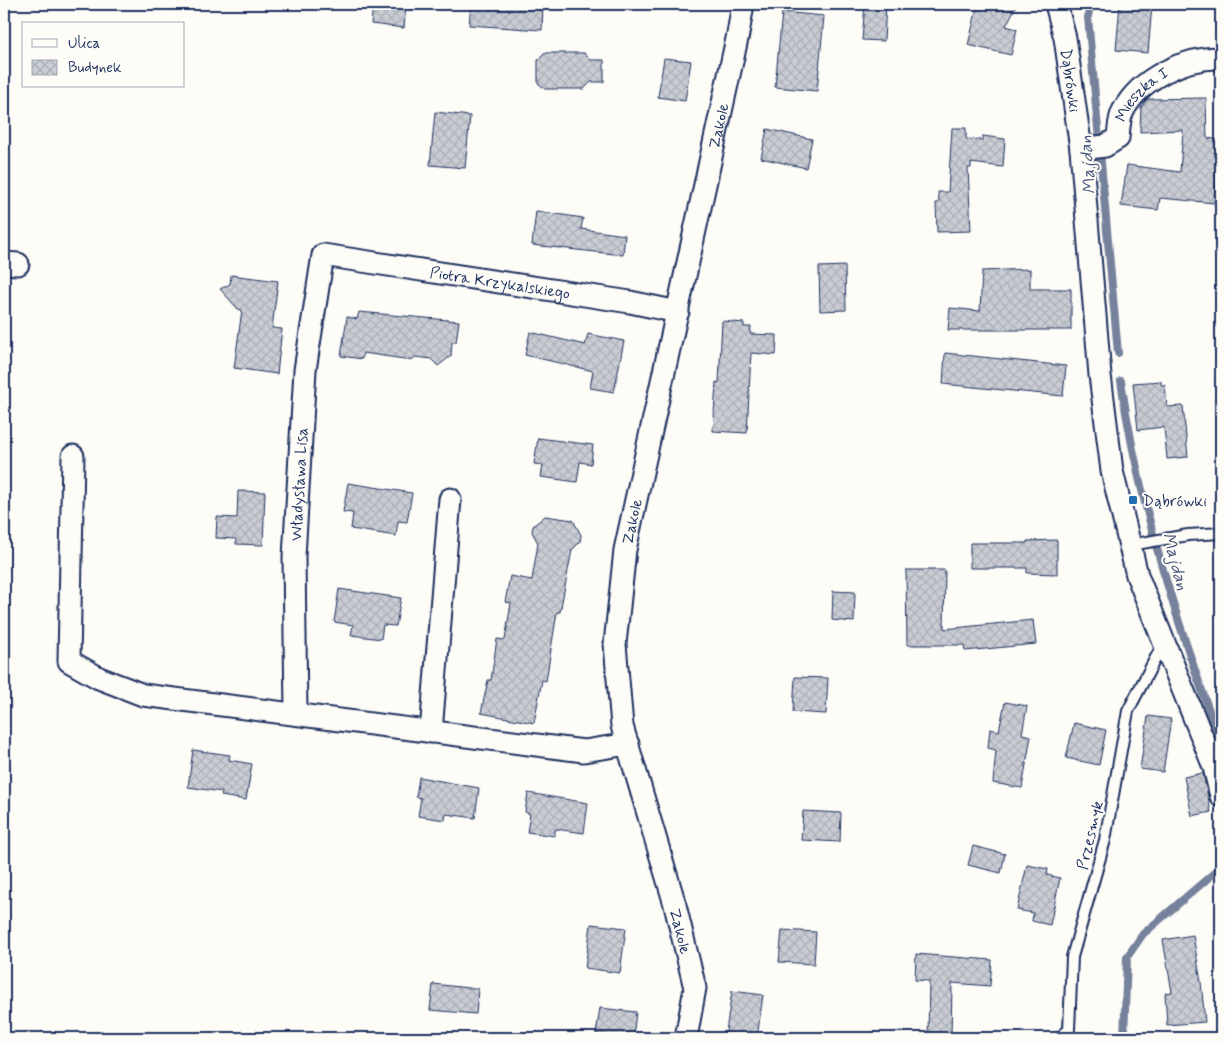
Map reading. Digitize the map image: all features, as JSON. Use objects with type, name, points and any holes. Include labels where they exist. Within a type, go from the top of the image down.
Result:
[{"type":"street","name":"Zakole","points":[[686,1038],[695,988],[674,901],[622,726],[615,644],[625,550],[736,44],[743,4]]},
{"type":"street","name":"Dąbrówki","points":[[1056,4],[1092,148],[1104,404],[1112,471],[1138,544],[1137,575],[1214,767],[1221,796]]},
{"type":"street","name":"Mieszka I","points":[[1092,148],[1118,138],[1122,112],[1139,87],[1175,66],[1221,58]]},
{"type":"street","name":"Piotra Krzykalskiego","points":[[323,255],[630,302],[678,312]]},
{"type":"street","name":"Władysława Lisa","points":[[296,714],[294,557],[304,370],[323,255]]},
{"type":"street","points":[[73,456],[69,661],[100,678],[143,695],[431,732],[584,751],[628,744]]},
{"type":"street","points":[[431,732],[450,499]]},
{"type":"lane","points":[[1138,544],[1221,533]]},
{"type":"lane","name":"Przesmyk","points":[[1059,1038],[1069,1030],[1072,957],[1106,840],[1128,710],[1164,641]]},
{"type":"building","points":[[373,4],[406,4],[404,28],[371,24]]},
{"type":"building","points":[[471,4],[520,6],[520,4],[543,4],[542,30],[469,25]]},
{"type":"building","points":[[865,4],[886,4],[884,41],[862,40]]},
{"type":"building","points":[[978,4],[1017,4],[1006,26],[1017,29],[1011,55],[968,45]]},
{"type":"building","points":[[1120,4],[1152,5],[1148,53],[1116,50]]},
{"type":"building","points":[[782,12],[824,16],[817,91],[775,87]]},
{"type":"building","points":[[545,53],[584,53],[591,60],[604,60],[604,82],[591,82],[584,89],[545,89],[538,83],[538,60]]},
{"type":"building","points":[[664,58],[691,61],[685,101],[658,97]]},
{"type":"building","points":[[1206,98],[1207,138],[1220,140],[1214,203],[1160,198],[1158,210],[1121,206],[1127,165],[1180,172],[1183,130],[1140,132],[1141,107],[1148,99]]},
{"type":"building","points":[[435,112],[470,116],[465,168],[430,165]]},
{"type":"building","points":[[952,128],[966,128],[966,139],[983,140],[983,136],[1005,139],[1003,167],[971,163],[971,168],[968,168],[971,231],[937,232],[936,203],[939,203],[938,192],[948,192]]},
{"type":"building","points":[[767,129],[812,139],[806,168],[761,158]]},
{"type":"building","points":[[536,211],[583,218],[581,229],[625,235],[623,255],[532,245]]},
{"type":"building","points":[[845,266],[846,310],[820,311],[819,267]]},
{"type":"building","points":[[1030,269],[1030,289],[1071,289],[1071,330],[948,330],[950,308],[980,311],[982,271]]},
{"type":"building","points":[[231,275],[278,281],[272,328],[282,329],[277,374],[234,368],[242,310],[238,309],[220,289],[230,284]]},
{"type":"building","points":[[359,312],[459,321],[456,342],[452,342],[451,356],[438,366],[431,359],[416,357],[411,360],[363,353],[362,359],[341,356],[347,317],[357,319]]},
{"type":"building","points":[[722,321],[744,323],[744,327],[751,327],[750,334],[777,335],[776,355],[751,353],[747,433],[713,431],[716,382],[719,383]]},
{"type":"building","points":[[530,332],[585,345],[588,334],[624,341],[614,392],[590,388],[593,371],[525,355]]},
{"type":"building","points":[[945,353],[1066,366],[1063,396],[943,384]]},
{"type":"building","points":[[1161,381],[1161,385],[1165,385],[1167,407],[1183,406],[1188,457],[1167,459],[1164,427],[1138,430],[1133,383]]},
{"type":"building","points":[[538,438],[593,445],[591,464],[580,462],[577,482],[541,477],[543,465],[534,464]]},
{"type":"building","points":[[348,483],[412,493],[407,522],[398,521],[396,536],[351,529],[353,513],[343,512]]},
{"type":"building","points":[[238,491],[265,492],[263,545],[236,544],[236,539],[216,538],[217,517],[237,518]]},
{"type":"building","points":[[545,516],[573,520],[581,535],[580,542],[572,550],[560,612],[557,612],[546,681],[542,680],[534,723],[481,713],[488,680],[491,680],[497,639],[505,640],[511,603],[505,602],[510,576],[532,580],[538,543],[532,532],[533,526]]},
{"type":"building","points":[[1057,540],[1057,574],[1027,573],[1027,568],[970,568],[970,543],[1027,543],[1027,541]]},
{"type":"building","points":[[906,570],[945,570],[944,629],[1033,620],[1036,644],[965,651],[964,645],[907,645]]},
{"type":"building","points":[[339,589],[401,598],[396,626],[383,625],[381,639],[351,635],[353,625],[334,622]]},
{"type":"building","points":[[833,591],[855,592],[854,622],[832,620]]},
{"type":"building","points":[[795,677],[828,678],[826,714],[793,712]]},
{"type":"building","points":[[1005,702],[1027,706],[1022,734],[1031,736],[1022,788],[993,783],[996,750],[988,748],[990,729],[999,731]]},
{"type":"building","points":[[1148,716],[1171,719],[1163,772],[1140,769]]},
{"type":"building","points":[[1074,723],[1106,730],[1099,765],[1066,758]]},
{"type":"building","points":[[193,750],[230,755],[229,760],[252,764],[246,800],[221,796],[222,792],[188,787]]},
{"type":"building","points":[[1203,773],[1211,812],[1192,816],[1184,777]]},
{"type":"building","points":[[419,777],[479,788],[475,818],[446,814],[445,820],[418,816],[421,798],[416,797]]},
{"type":"building","points":[[528,793],[588,803],[584,833],[555,829],[555,836],[527,832],[530,814],[525,812]]},
{"type":"building","points":[[803,811],[841,813],[840,842],[801,840]]},
{"type":"building","points":[[973,846],[1005,854],[1001,873],[968,865]]},
{"type":"building","points":[[1027,865],[1048,869],[1047,875],[1060,878],[1050,925],[1032,921],[1033,913],[1017,910]]},
{"type":"building","points":[[591,924],[626,928],[620,973],[585,968]]},
{"type":"building","points":[[782,930],[816,932],[814,964],[779,962]]},
{"type":"building","points":[[1193,935],[1201,982],[1205,1022],[1167,1025],[1165,993],[1172,992],[1163,940]]},
{"type":"building","points":[[916,954],[992,960],[990,986],[952,983],[951,1038],[928,1038],[929,981],[915,980]]},
{"type":"building","points":[[433,984],[478,989],[476,1014],[430,1010]]},
{"type":"building","points":[[732,991],[763,995],[757,1038],[725,1038]]},
{"type":"building","points":[[600,1008],[636,1012],[633,1038],[596,1034]]},
{"type":"waterway","name":"Majdan","points":[[1090,4],[1088,17],[1118,353]]},
{"type":"waterway","name":"Majdan","points":[[1121,381],[1138,474],[1149,520],[1175,610],[1221,744]]},
{"type":"waterway","name":"Majdan","points":[[1124,1038],[1127,957],[1143,934],[1221,867]]},
{"type":"place","name":"Dąbrówki","points":[[1133,500]]}]
